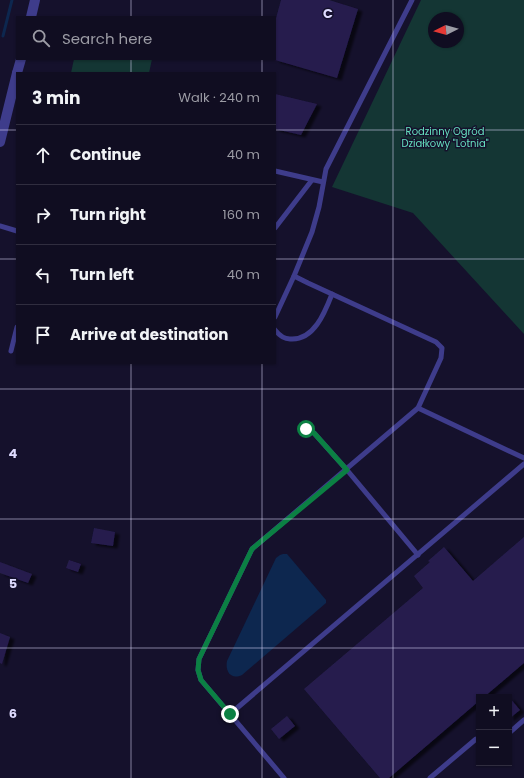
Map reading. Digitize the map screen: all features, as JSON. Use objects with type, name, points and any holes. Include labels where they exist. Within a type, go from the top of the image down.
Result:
[{"type":"street","points":[[31,16],[35,0]]},
{"type":"street","points":[[17,72],[21,60]]},
{"type":"street","points":[[0,142],[16,77]]},
{"type":"lane","points":[[276,315],[312,232],[319,207],[326,169],[412,0]]},
{"type":"lane","points":[[276,171],[324,182]]},
{"type":"lane","points":[[276,227],[312,180]]},
{"type":"lane","points":[[0,226],[16,231]]},
{"type":"lane","points":[[284,778],[201,680],[198,670],[199,659],[252,549],[347,470],[418,408],[441,358],[442,348],[436,342],[294,276]]},
{"type":"lane","points":[[276,331],[286,339],[297,340],[306,335],[316,326],[326,309],[332,294]]},
{"type":"lane","points":[[11,351],[16,331]]},
{"type":"lane","points":[[418,408],[524,458]]},
{"type":"lane","points":[[306,429],[314,433],[347,470],[418,555]]},
{"type":"lane","points":[[230,714],[524,464]]},
{"type":"lane","points":[[512,730],[524,720]]},
{"type":"lane","points":[[430,778],[476,739]]},
{"type":"green space","name":"Rodzinny Ogród Działkowy \"Lotnia\"","points":[[421,0],[524,0],[524,334],[413,213],[332,187]]},
{"type":"green space","points":[[74,60],[152,60],[149,72],[71,72]]},
{"type":"water","points":[[283,554],[287,554],[326,600],[326,603],[242,675],[232,676],[227,669],[227,661],[276,558]]},
{"type":"building","points":[[281,0],[329,0],[358,9],[337,78],[275,60],[276,18]]},
{"type":"building","points":[[276,94],[317,104],[301,135],[276,129]]},
{"type":"building","points":[[94,528],[115,532],[113,546],[91,543]]},
{"type":"building","points":[[524,537],[524,663],[488,694],[476,694],[476,704],[389,778],[380,778],[304,689],[423,588],[414,576],[444,547],[473,581]]},
{"type":"building","points":[[69,560],[81,564],[78,572],[66,568]]},
{"type":"building","points":[[0,562],[32,574],[28,583],[0,573]]},
{"type":"building","points":[[0,633],[10,637],[2,664],[0,663]]},
{"type":"building","points":[[512,701],[520,710],[512,717]]},
{"type":"building","points":[[287,716],[295,726],[279,739],[271,729]]},
{"type":"waterway","points":[[3,36],[12,0]]},
{"type":"route","points":[[230,714],[201,680],[198,670],[199,659],[252,549],[347,470],[314,433],[306,429]]}]
